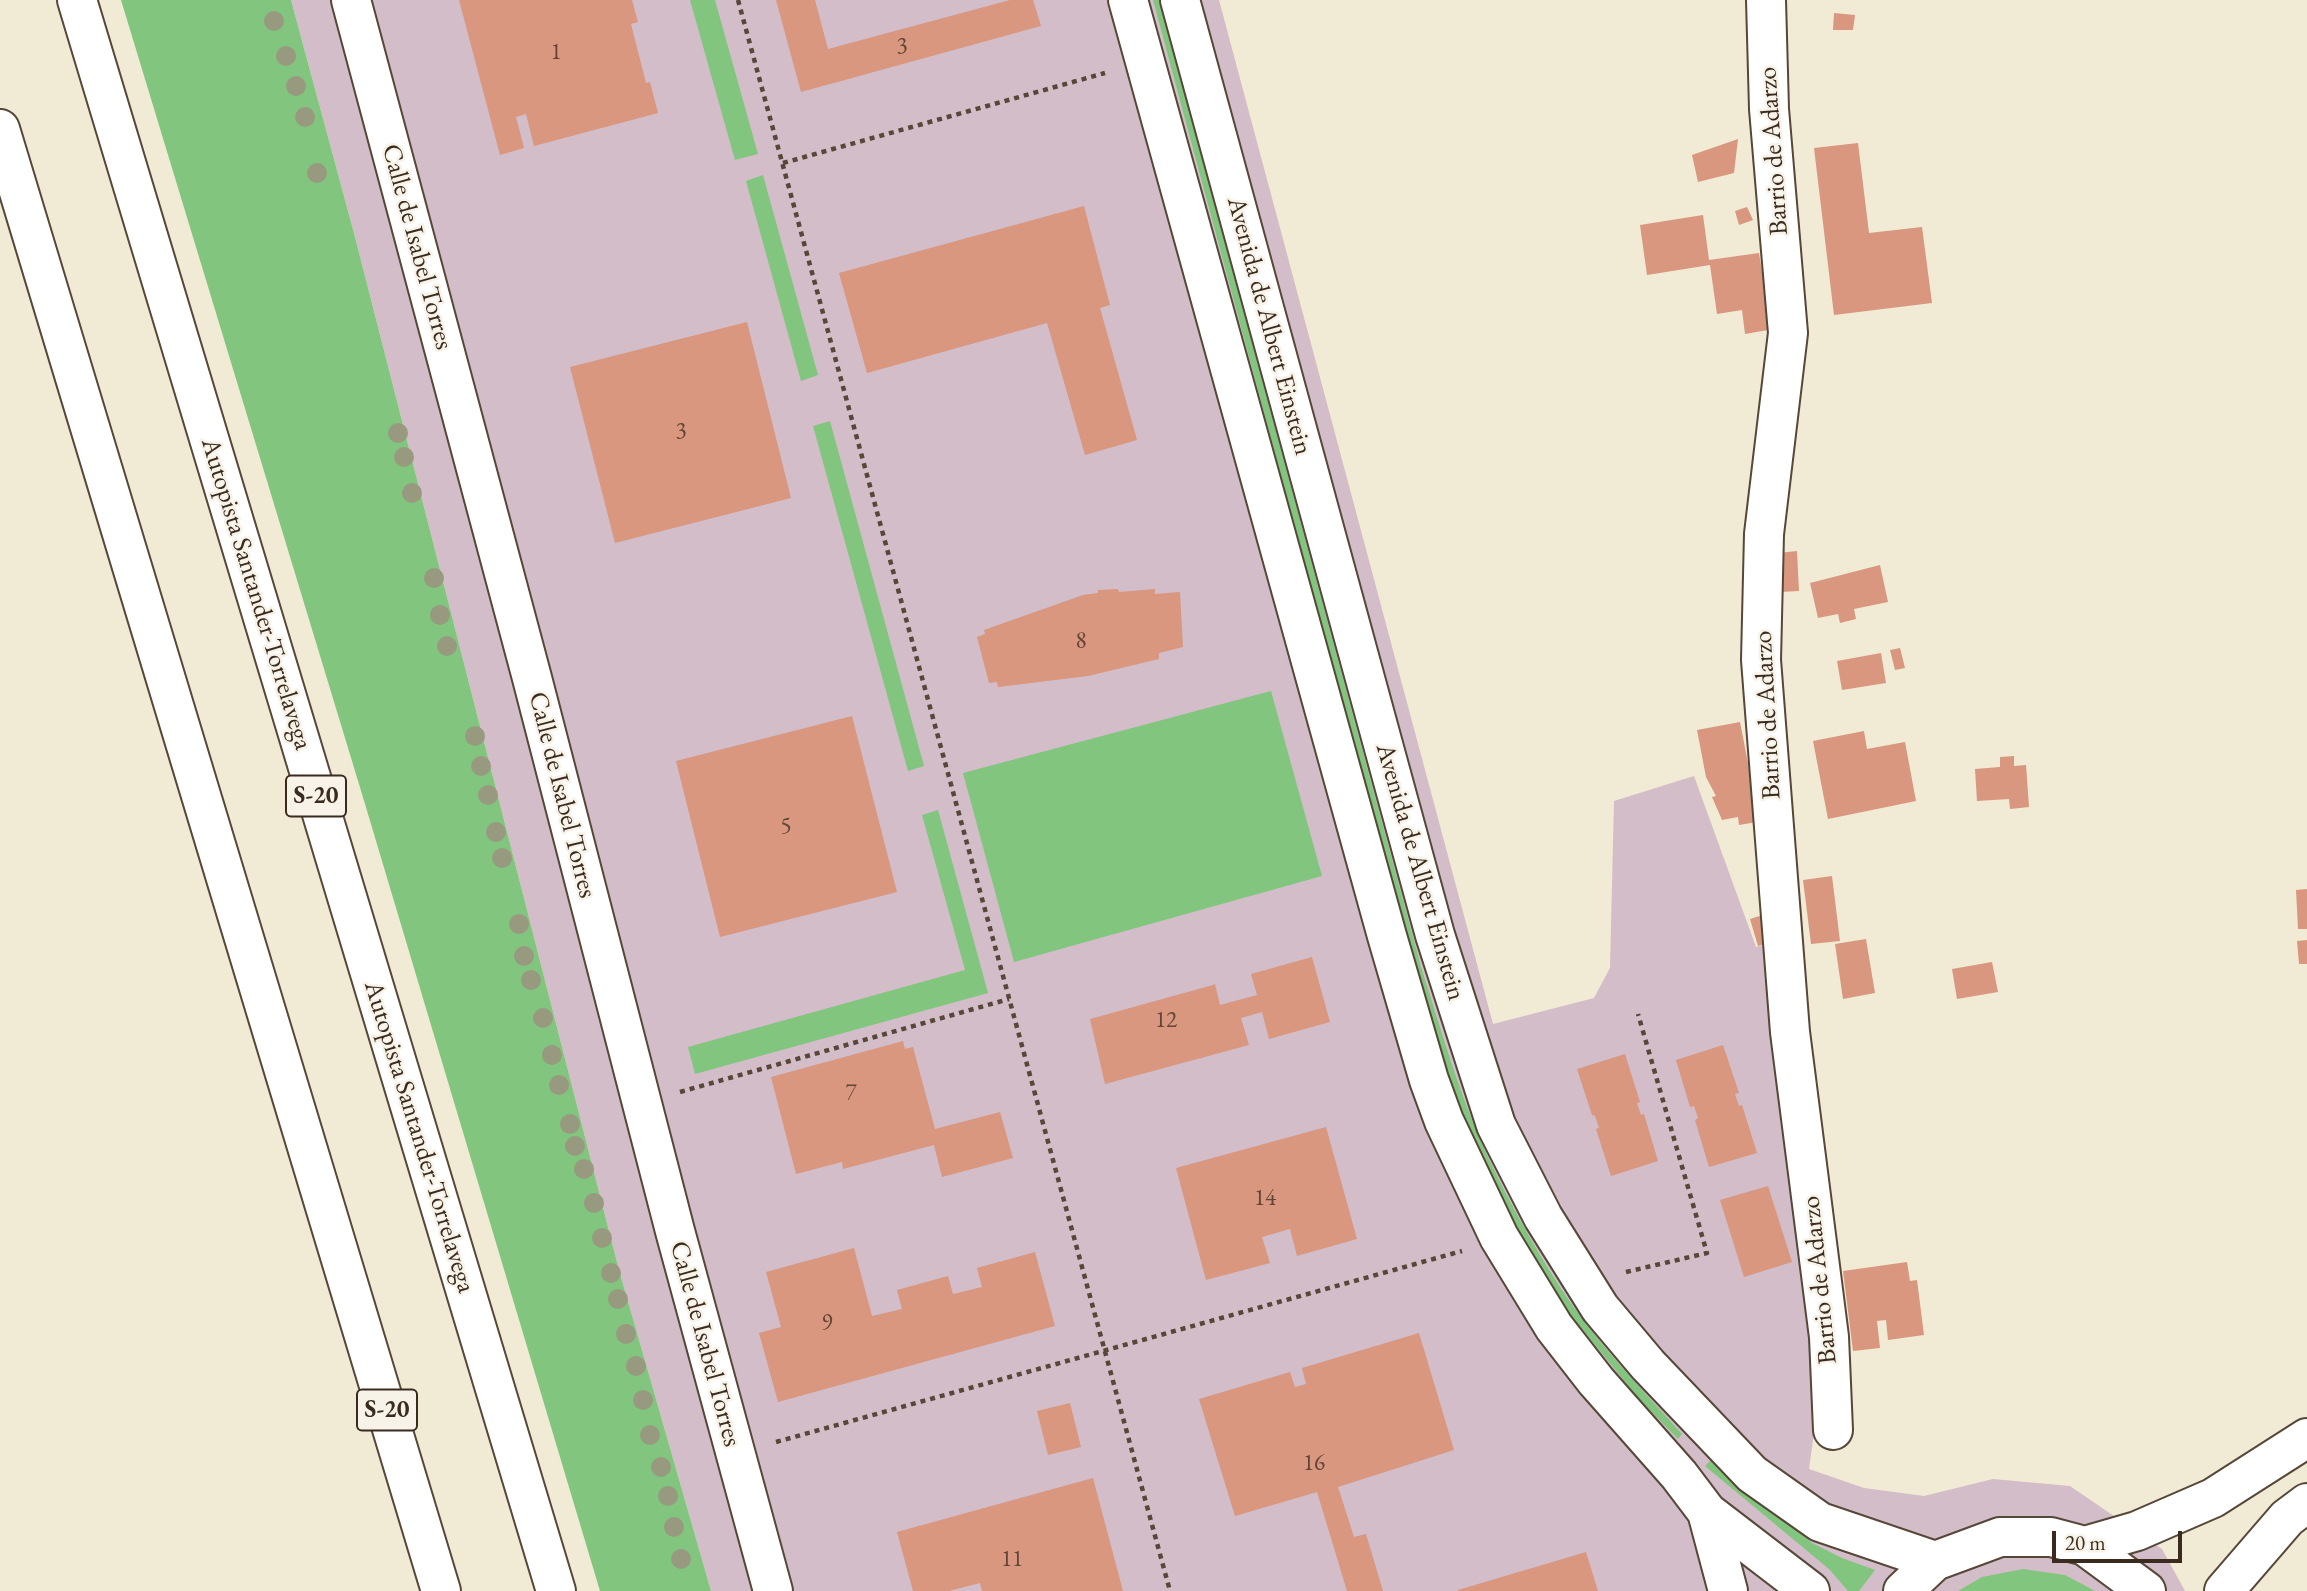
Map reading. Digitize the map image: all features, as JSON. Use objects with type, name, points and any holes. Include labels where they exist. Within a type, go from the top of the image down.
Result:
[{"type":"main road","name":"Autopista Santander-Torrelavega","points":[[77,0],[556,1591]]},
{"type":"main road","name":"Calle de Isabel Torres","points":[[351,0],[532,678],[675,1231],[773,1591]]},
{"type":"main road","name":"Avenida de Albert Einstein","points":[[1128,0],[1387,936],[1429,1080],[1444,1121],[1500,1237],[1554,1326],[1596,1381],[1679,1475],[1707,1513],[1810,1591]]},
{"type":"main road","name":"Avenida de Albert Einstein","points":[[1180,0],[1435,935],[1496,1125],[1544,1217],[1600,1308],[1648,1365],[1752,1474],[1820,1522],[1935,1561]]},
{"type":"main road","name":"Barrio de Adarzo","points":[[1766,0],[1769,109],[1788,333],[1764,534],[1761,660],[1790,1032],[1829,1337],[1833,1430]]},
{"type":"main road","name":"S-20","points":[[0,129],[441,1591]]},
{"type":"main road","points":[[2085,1546],[2137,1531],[2213,1498],[2307,1438]]},
{"type":"main road","points":[[2224,1591],[2287,1518],[2307,1503]]},
{"type":"main road","name":"Avenida de Albert Einstein","points":[[1707,1513],[1728,1591]]},
{"type":"main road","points":[[1903,1591],[1935,1561],[2000,1537],[2051,1537],[2085,1546],[2146,1591]]},
{"type":"path","points":[[738,0],[1170,1591]]},
{"type":"path","points":[[783,163],[1145,60]]},
{"type":"path","points":[[670,1095],[1009,999]]},
{"type":"path","points":[[1584,1282],[1707,1253],[1638,1014]]},
{"type":"path","points":[[765,1445],[1467,1250]]},
{"type":"shaded area","points":[[291,0],[1219,0],[1493,1024],[1594,998],[1610,968],[1614,801],[1694,776],[1756,947],[1770,943],[1819,1396],[1809,1469],[1864,1488],[1924,1496],[1993,1479],[2070,1486],[2162,1549],[2185,1591],[711,1591],[619,1270],[355,237]]},
{"type":"green space","points":[[121,0],[291,0],[355,237],[619,1270],[711,1591],[600,1591]]},
{"type":"green space","points":[[690,0],[715,0],[758,154],[735,160]]},
{"type":"green space","points":[[1153,0],[1159,0],[1422,970],[1463,1096],[1497,1176],[1549,1269],[1573,1307],[1602,1344],[1682,1434],[1678,1439],[1639,1399],[1566,1309],[1520,1236],[1462,1116],[1407,944]]},
{"type":"green space","points":[[763,175],[818,375],[801,381],[746,181]]},
{"type":"green space","points":[[830,421],[924,766],[908,771],[813,426]]},
{"type":"green space","points":[[1271,691],[1322,876],[1014,962],[963,773]]},
{"type":"green space","points":[[938,810],[988,993],[695,1074],[688,1047],[965,970],[922,815]]},
{"type":"green space","points":[[1711,1460],[1812,1543],[1875,1570],[1859,1591],[1848,1591],[1829,1569],[1705,1466]]},
{"type":"green space","points":[[2023,1569],[2065,1575],[2095,1591],[1958,1591],[1982,1577]]},
{"type":"building","points":[[459,0],[632,0],[638,22],[631,24],[646,83],[650,82],[658,113],[534,146],[526,114],[516,117],[524,148],[500,155]]},
{"type":"building","points":[[776,0],[815,0],[828,49],[1010,0],[1033,0],[1041,26],[801,92]]},
{"type":"building","points":[[1834,13],[1855,15],[1853,30],[1833,30]]},
{"type":"building","points":[[1738,139],[1734,173],[1698,182],[1692,155]]},
{"type":"building","points":[[1858,143],[1869,233],[1922,227],[1932,303],[1834,315],[1814,148]]},
{"type":"building","points":[[1084,206],[1110,305],[1100,308],[1137,440],[1085,455],[1047,323],[867,373],[839,273]]},
{"type":"building","points":[[1747,207],[1753,220],[1739,225],[1735,211]]},
{"type":"building","points":[[1703,215],[1709,260],[1759,253],[1768,309],[1768,330],[1745,334],[1742,310],[1717,314],[1710,265],[1647,275],[1640,225]]},
{"type":"building","points":[[747,322],[791,498],[615,543],[570,367]]},
{"type":"building","points":[[1797,551],[1799,591],[1780,592],[1778,553]]},
{"type":"building","points":[[1880,565],[1888,602],[1854,609],[1856,619],[1840,623],[1838,614],[1818,618],[1810,583]]},
{"type":"building","points":[[1118,589],[1119,592],[1155,589],[1155,594],[1180,592],[1183,647],[1159,653],[1159,659],[1088,676],[998,687],[997,682],[989,683],[977,637],[985,634],[984,630],[1083,595],[1098,593],[1098,590]]},
{"type":"building","points":[[1900,648],[1905,668],[1895,670],[1890,650]]},
{"type":"building","points":[[1881,653],[1886,683],[1842,690],[1837,661]]},
{"type":"building","points":[[852,716],[897,892],[720,937],[676,761]]},
{"type":"building","points":[[1740,722],[1757,822],[1739,825],[1738,817],[1722,820],[1712,797],[1716,796],[1706,777],[1697,730]]},
{"type":"building","points":[[1864,731],[1867,749],[1905,742],[1916,801],[1828,819],[1813,741]]},
{"type":"building","points":[[2014,756],[2014,766],[2026,765],[2029,807],[2010,809],[2009,799],[1977,801],[1975,769],[2000,767],[2000,757]]},
{"type":"building","points":[[1832,876],[1840,941],[1811,944],[1803,880]]},
{"type":"building","points":[[2307,889],[2307,929],[2298,929],[2296,890]]},
{"type":"building","points":[[1766,914],[1769,943],[1758,946],[1750,919]]},
{"type":"building","points":[[1866,939],[1875,993],[1843,999],[1835,944]]},
{"type":"building","points":[[2307,940],[2307,964],[2299,964],[2297,941]]},
{"type":"building","points":[[1312,957],[1330,1022],[1269,1039],[1262,1012],[1241,1018],[1249,1045],[1105,1084],[1090,1019],[1215,984],[1220,1005],[1257,995],[1251,974]]},
{"type":"building","points":[[1992,962],[1998,992],[1957,999],[1952,969]]},
{"type":"building","points":[[903,1041],[905,1049],[913,1047],[935,1129],[1000,1112],[1013,1158],[942,1177],[934,1145],[843,1169],[842,1162],[796,1174],[771,1077]]},
{"type":"building","points":[[1723,1045],[1739,1093],[1735,1094],[1739,1106],[1742,1105],[1757,1153],[1709,1167],[1695,1120],[1698,1118],[1694,1106],[1690,1107],[1676,1060]]},
{"type":"building","points":[[1625,1054],[1640,1102],[1637,1103],[1641,1115],[1644,1114],[1658,1161],[1611,1176],[1596,1129],[1599,1128],[1577,1069]]},
{"type":"building","points":[[1326,1127],[1357,1239],[1297,1256],[1290,1229],[1262,1237],[1270,1263],[1206,1280],[1176,1168]]},
{"type":"building","points":[[1768,1186],[1792,1262],[1744,1277],[1720,1200]]},
{"type":"building","points":[[854,1248],[872,1316],[902,1309],[897,1290],[948,1276],[953,1294],[982,1287],[977,1268],[1035,1252],[1055,1326],[778,1402],[759,1333],[781,1327],[766,1272]]},
{"type":"building","points":[[1907,1262],[1910,1281],[1917,1280],[1924,1335],[1888,1340],[1886,1320],[1877,1321],[1880,1348],[1853,1351],[1843,1271]]},
{"type":"building","points":[[1419,1333],[1454,1450],[1338,1487],[1354,1537],[1366,1534],[1383,1591],[1347,1591],[1317,1492],[1235,1516],[1199,1399],[1290,1372],[1295,1387],[1306,1384],[1302,1368]]},
{"type":"building","points":[[1070,1403],[1081,1447],[1048,1455],[1037,1411]]},
{"type":"building","points":[[1093,1478],[1123,1591],[982,1591],[980,1583],[949,1591],[913,1591],[897,1532]]},
{"type":"building","points":[[1586,1552],[1598,1591],[1458,1591],[1458,1590]]}]
